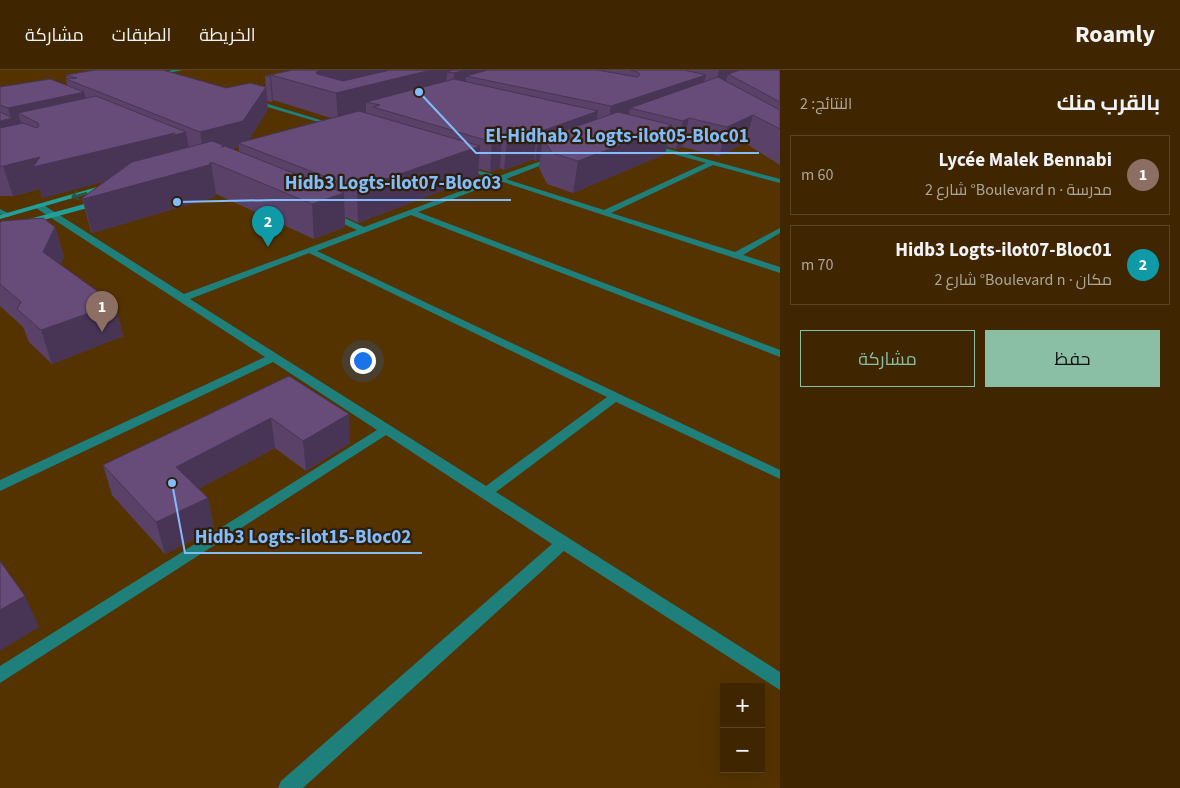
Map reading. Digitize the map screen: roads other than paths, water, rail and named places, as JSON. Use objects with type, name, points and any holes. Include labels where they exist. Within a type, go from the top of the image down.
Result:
[{"type":"main road","points":[[314,130],[342,122]]},
{"type":"main road","points":[[338,132],[347,130]]},
{"type":"main road","points":[[3,214],[116,185]]},
{"type":"main road","points":[[0,230],[108,199]]},
{"type":"street","points":[[145,77],[180,70]]},
{"type":"street","points":[[165,73],[182,79]]},
{"type":"street","points":[[254,96],[244,98],[347,130]]},
{"type":"street","points":[[640,143],[780,181]]},
{"type":"street","points":[[183,298],[562,155]]},
{"type":"street","points":[[452,163],[780,270]]},
{"type":"street","points":[[604,212],[712,163]]},
{"type":"street","points":[[39,206],[780,682]]},
{"type":"street","points":[[324,212],[364,230]]},
{"type":"street","points":[[411,212],[780,354]]},
{"type":"street","points":[[736,256],[780,230]]},
{"type":"street","points":[[309,250],[780,475]]},
{"type":"street","points":[[0,486],[274,357]]},
{"type":"street","points":[[486,493],[615,397]]},
{"type":"street","points":[[0,675],[387,429]]},
{"type":"street","points":[[288,788],[564,542]]},
{"type":"place","name":"El-Hidhab 2 Logts-ilot05-Bloc01","points":[[419,92]]},
{"type":"place","name":"Hidb3 Logts-ilot07-Bloc03","points":[[177,202]]},
{"type":"place","name":"Hidb3 Logts-ilot07-Bloc01","points":[[268,247]]},
{"type":"place","name":"Lycée Malek Bennabi","points":[[102,332]]},
{"type":"place","name":"Hidb3 Logts-ilot15-Bloc02","points":[[172,483]]}]
